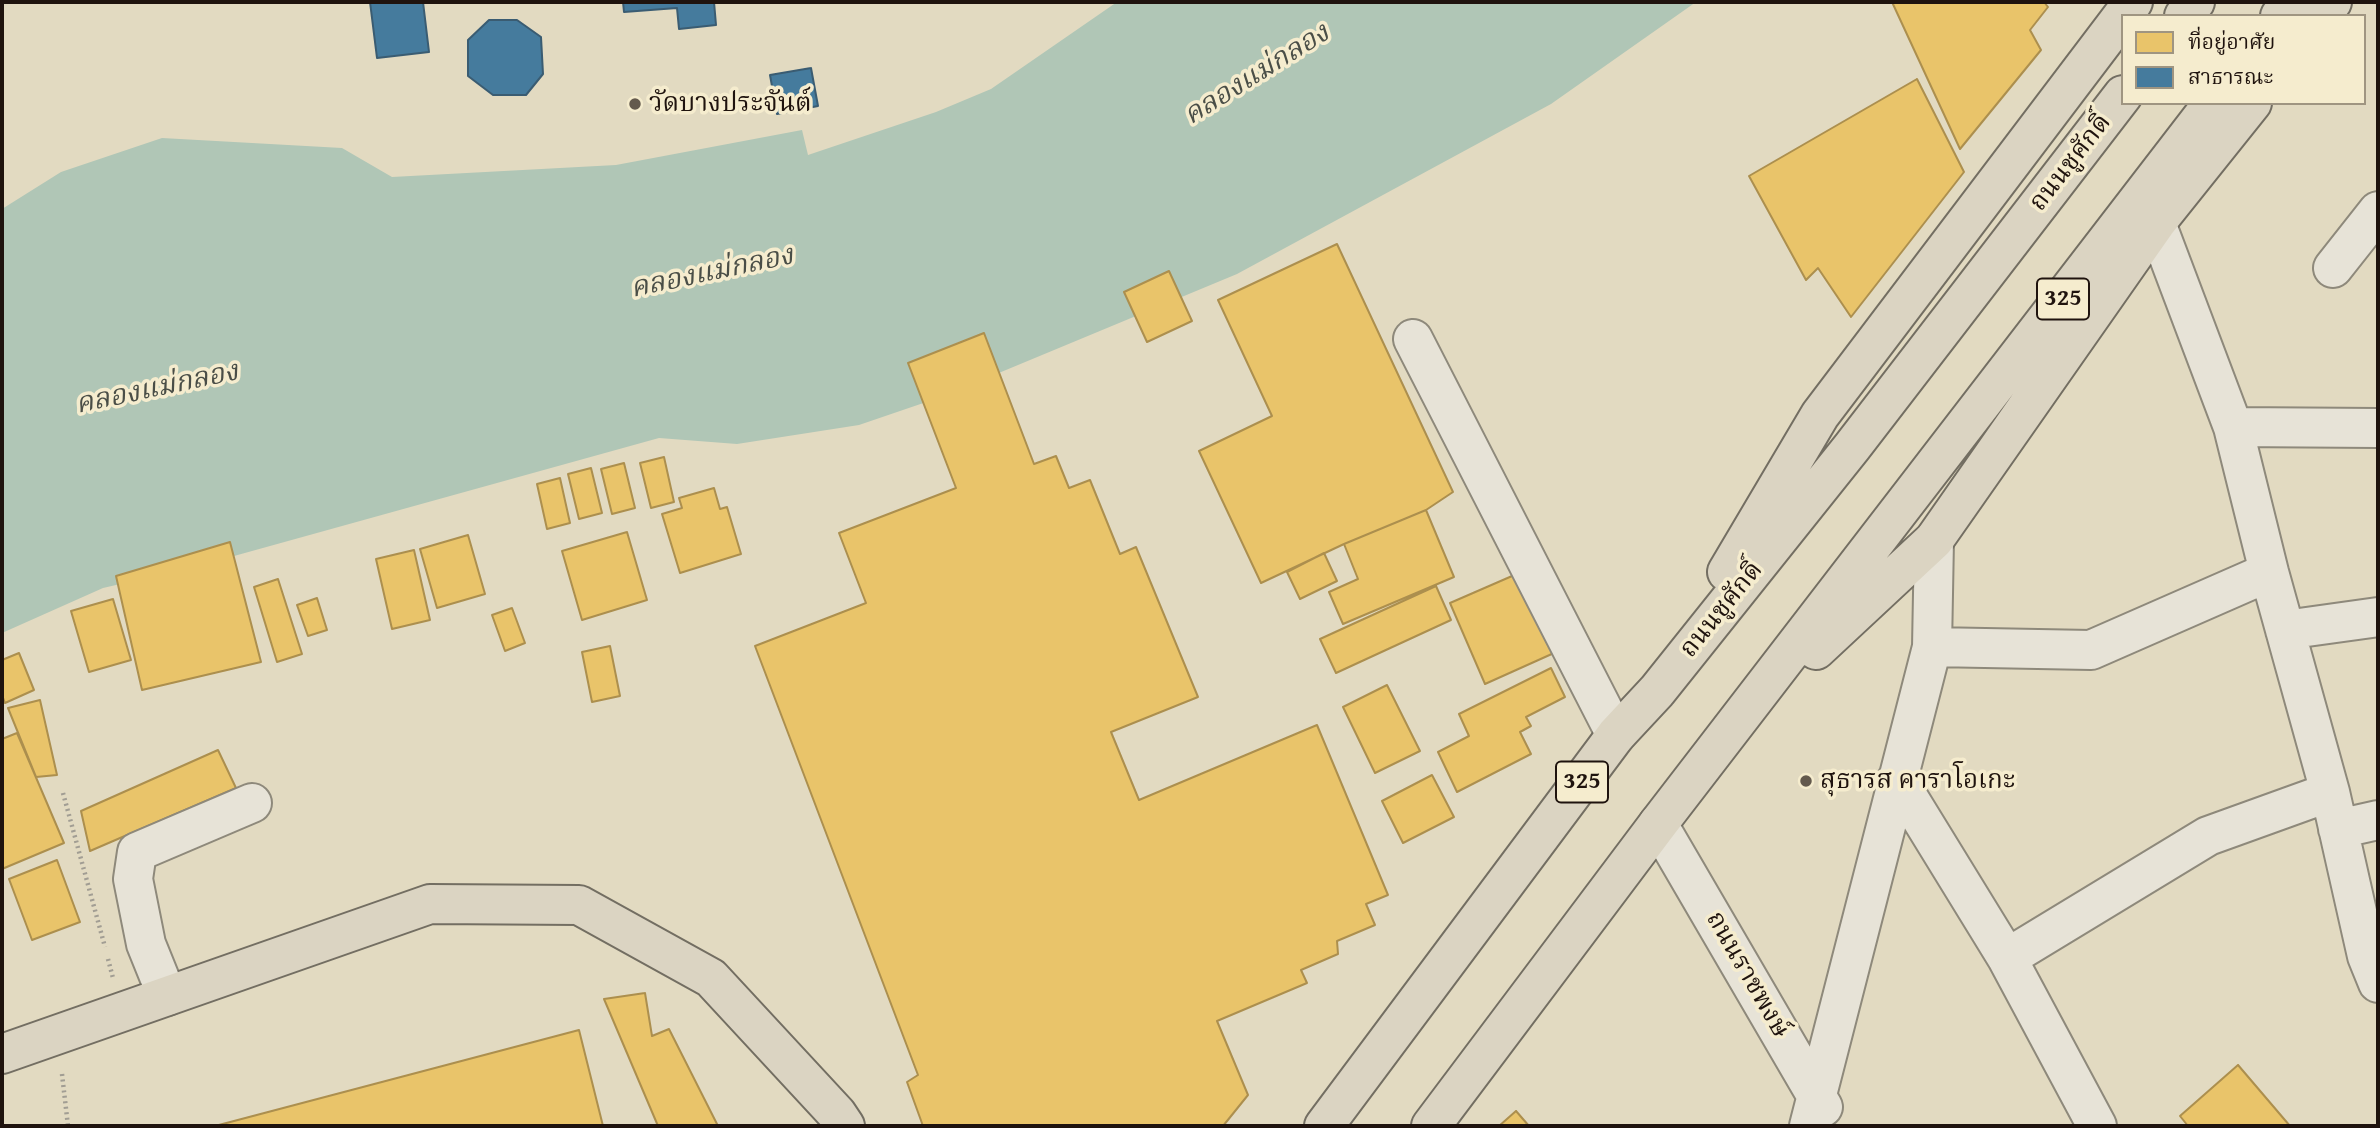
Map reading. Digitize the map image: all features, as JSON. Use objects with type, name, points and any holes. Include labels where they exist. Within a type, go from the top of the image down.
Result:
[{"type":"main road","points":[[1657,691],[1820,415],[2121,18]]},
{"type":"main road","name":"ถนนชูศักดิ์","points":[[1324,1126],[1616,735],[1657,691],[1852,447],[2121,98]]},
{"type":"main road","name":"325","points":[[1431,1126],[1658,824],[1734,729],[2211,105]]},
{"type":"main road","points":[[1734,729],[1934,540],[2156,223],[2250,105]]},
{"type":"main road","points":[[2,1054],[430,904],[579,905],[711,978],[837,1114],[845,1126]]},
{"type":"street","points":[[2333,268],[2378,211]]},
{"type":"street","points":[[2156,223],[2233,427],[2269,572],[2330,792],[2367,956],[2378,983]]},
{"type":"street","points":[[1413,339],[1616,735]]},
{"type":"street","points":[[2233,427],[2378,428]]},
{"type":"street","points":[[1813,1110],[1932,647],[1934,540]]},
{"type":"street","points":[[1932,647],[2091,650],[2269,572]]},
{"type":"street","points":[[2285,630],[2378,617]]},
{"type":"street","points":[[1897,779],[2007,958],[2097,1126]]},
{"type":"street","points":[[2007,958],[2208,836],[2330,792]]},
{"type":"street","points":[[167,996],[146,944],[133,879],[137,852],[252,803]]},
{"type":"street","points":[[2339,829],[2378,820]]},
{"type":"street","name":"ถนนราชพงษ์","points":[[1658,824],[1813,1110],[1834,1126]]},
{"type":"path","points":[[63,793],[122,1012]]},
{"type":"path","points":[[57,1035],[68,1126]]},
{"type":"water","name":"คลองแม่กลอง","points":[[1117,2],[1696,2],[1551,104],[1237,274],[941,397],[859,425],[737,444],[659,438],[198,566],[103,588],[2,633],[2,209],[61,172],[162,138],[342,148],[392,177],[616,165],[802,130],[808,155],[936,112],[991,89]]},
{"type":"building: ที่อยู่อาศัย","points":[[1892,2],[2044,2],[2048,7],[2030,30],[2041,50],[1960,149]]},
{"type":"building: ที่อยู่อาศัย","points":[[1917,79],[1964,172],[1851,317],[1818,268],[1806,280],[1749,176]]},
{"type":"building: ที่อยู่อาศัย","points":[[1337,244],[1453,492],[1426,510],[1261,583],[1199,451],[1272,416],[1218,300]]},
{"type":"building: ที่อยู่อาศัย","points":[[1169,271],[1192,321],[1147,342],[1124,292]]},
{"type":"building: ที่อยู่อาศัย","points":[[984,333],[1034,464],[1056,456],[1069,488],[1090,480],[1120,554],[1136,547],[1198,697],[1111,732],[1139,800],[1317,725],[1388,895],[1366,904],[1375,925],[1337,941],[1338,954],[1301,970],[1307,983],[1217,1021],[1248,1095],[1223,1126],[923,1126],[907,1082],[918,1075],[755,646],[866,603],[839,533],[956,488],[908,363]]},
{"type":"building: ที่อยู่อาศัย","points":[[664,457],[674,502],[651,508],[640,463]]},
{"type":"building: ที่อยู่อาศัย","points":[[624,463],[635,508],[612,514],[601,469]]},
{"type":"building: ที่อยู่อาศัย","points":[[591,468],[602,513],[579,519],[568,474]]},
{"type":"building: ที่อยู่อาศัย","points":[[560,478],[570,523],[547,529],[537,484]]},
{"type":"building: ที่อยู่อาศัย","points":[[714,488],[720,509],[727,507],[741,554],[680,573],[662,514],[682,508],[679,498]]},
{"type":"building: ที่อยู่อาศัย","points":[[1426,510],[1454,577],[1343,624],[1329,592],[1358,579],[1344,544]]},
{"type":"building: ที่อยู่อาศัย","points":[[627,532],[647,600],[582,620],[562,551]]},
{"type":"building: ที่อยู่อาศัย","points":[[468,535],[485,594],[437,608],[420,549]]},
{"type":"building: ที่อยู่อาศัย","points":[[230,542],[261,662],[142,690],[116,576]]},
{"type":"building: ที่อยู่อาศัย","points":[[414,550],[430,620],[392,629],[376,559]]},
{"type":"building: ที่อยู่อาศัย","points":[[1324,553],[1337,581],[1300,599],[1287,572]]},
{"type":"building: ที่อยู่อาศัย","points":[[1519,573],[1554,653],[1485,684],[1450,603]]},
{"type":"building: ที่อยู่อาศัย","points":[[278,579],[302,654],[277,662],[254,587]]},
{"type":"building: ที่อยู่อาศัย","points":[[1436,586],[1451,620],[1336,673],[1320,639]]},
{"type":"building: ที่อยู่อาศัย","points":[[317,598],[327,630],[308,636],[297,605]]},
{"type":"building: ที่อยู่อาศัย","points":[[113,599],[131,660],[89,672],[71,611]]},
{"type":"building: ที่อยู่อาศัย","points":[[512,608],[525,643],[505,651],[492,615]]},
{"type":"building: ที่อยู่อาศัย","points":[[610,646],[620,696],[592,702],[582,652]]},
{"type":"building: ที่อยู่อาศัย","points":[[19,653],[34,690],[5,703],[2,695],[2,660]]},
{"type":"building: ที่อยู่อาศัย","points":[[1551,668],[1565,697],[1526,717],[1531,726],[1520,732],[1531,754],[1457,792],[1438,752],[1469,736],[1459,714]]},
{"type":"building: ที่อยู่อาศัย","points":[[1387,685],[1420,751],[1375,773],[1343,707]]},
{"type":"building: ที่อยู่อาศัย","points":[[40,700],[57,775],[36,777],[8,708]]},
{"type":"building: ที่อยู่อาศัย","points":[[17,733],[64,843],[2,869],[2,739]]},
{"type":"building: ที่อยู่อาศัย","points":[[218,750],[236,788],[90,851],[81,811]]},
{"type":"building: ที่อยู่อาศัย","points":[[1432,775],[1454,817],[1403,843],[1382,801]]},
{"type":"building: ที่อยู่อาศัย","points":[[57,860],[80,922],[32,940],[9,879]]},
{"type":"building: ที่อยู่อาศัย","points":[[645,993],[652,1036],[669,1029],[718,1126],[658,1126],[604,999]]},
{"type":"building: ที่อยู่อาศัย","points":[[579,1030],[603,1126],[215,1126]]},
{"type":"building: ที่อยู่อาศัย","points":[[2238,1065],[2290,1126],[2188,1126],[2180,1116]]},
{"type":"building: ที่อยู่อาศัย","points":[[1516,1111],[1529,1126],[1499,1126]]},
{"type":"building: สาธารณะ","points":[[370,2],[423,2],[429,52],[377,58]]},
{"type":"building: สาธารณะ","points":[[623,2],[714,2],[716,25],[679,29],[677,8],[624,12]]},
{"type":"building: สาธารณะ","points":[[489,20],[517,20],[541,37],[543,74],[526,95],[493,95],[468,76],[468,40]]},
{"type":"building: สาธารณะ","points":[[811,68],[818,106],[777,114],[770,75]]},
{"type":"place","name":"วัดบางประจันต์","points":[[635,104]]},
{"type":"place","name":"สุธารส คาราโอเกะ","points":[[1806,781]]}]
